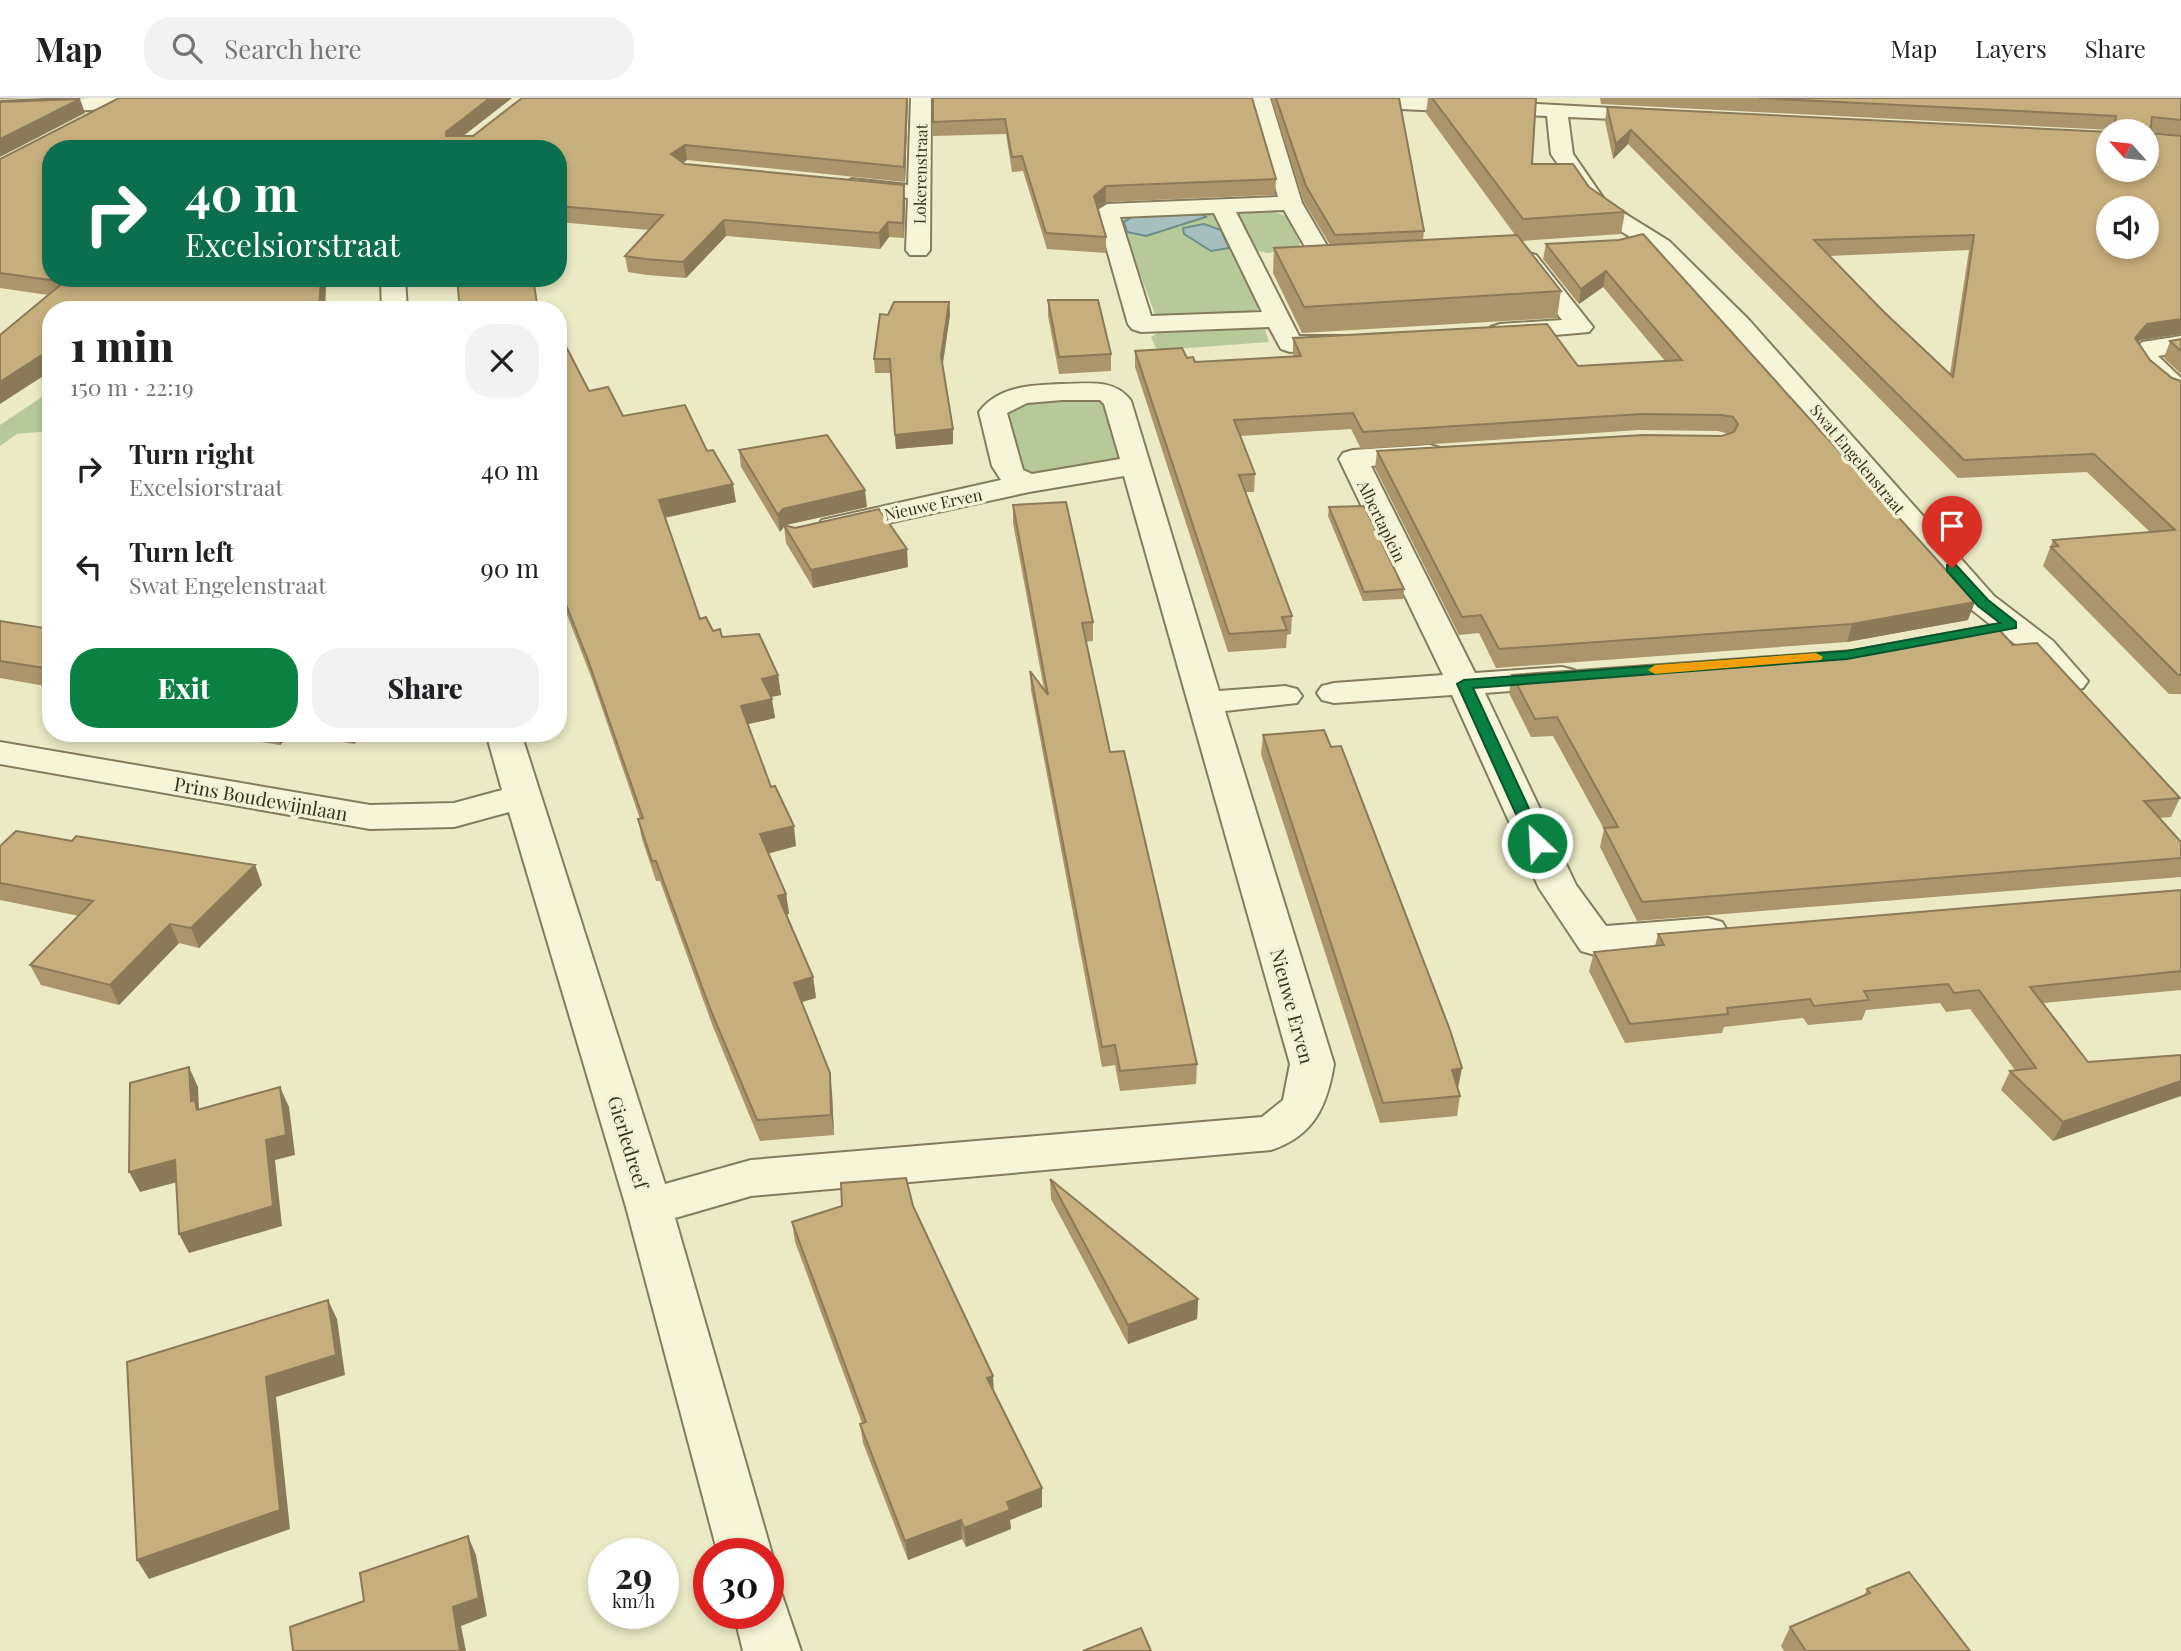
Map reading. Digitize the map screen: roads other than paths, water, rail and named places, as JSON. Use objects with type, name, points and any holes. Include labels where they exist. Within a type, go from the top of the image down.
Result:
[{"type":"street","points":[[0,108],[225,98]]},
{"type":"street","name":"Lokerenstraat","points":[[918,250],[921,98]]},
{"type":"street","points":[[1260,98],[1291,203],[1289,263],[1278,319],[1290,344],[1373,339]]},
{"type":"street","points":[[1296,98],[1684,116]]},
{"type":"street","points":[[79,127],[129,101]]},
{"type":"street","name":"Swat Engelenstraat","points":[[1557,110],[1562,154],[1598,207],[1661,247],[1740,325],[1824,417],[1983,603],[2041,648],[2088,699]]},
{"type":"street","points":[[841,168],[921,183]]},
{"type":"street","points":[[824,183],[921,183]]},
{"type":"street","points":[[1278,319],[1141,324],[1107,211],[1291,203]]},
{"type":"street","points":[[1222,206],[1289,263],[1350,260]]},
{"type":"street","points":[[1616,246],[1646,237]]},
{"type":"street","points":[[1469,334],[1580,327],[1514,251],[1548,249]]},
{"type":"street","points":[[2181,344],[2151,348],[2144,355],[2148,365],[2181,391]]},
{"type":"street","name":"Nieuwe Erven","points":[[649,1207],[751,1178],[1271,1133],[1291,1121],[1304,1107],[1312,1064],[1114,395],[1107,392],[1018,396],[1003,400],[993,412],[1006,466],[1012,476],[1029,483]]},
{"type":"street","name":"Albertaplein","points":[[1462,452],[1353,458],[1464,684]]},
{"type":"street","name":"Nieuwe Erven","points":[[811,531],[1029,483],[1136,465]]},
{"type":"street","points":[[1970,633],[2011,625]]},
{"type":"street","points":[[1334,693],[1587,675]]},
{"type":"street","points":[[1464,684],[1558,888],[1595,941],[1745,929]]},
{"type":"street","points":[[1206,702],[1285,696]]},
{"type":"street","name":"Gierledreef","points":[[506,742],[649,1207],[742,1538]]},
{"type":"street","name":"Prins Boudewijnlaan","points":[[0,754],[370,817],[454,815],[521,797]]},
{"type":"street","points":[[766,1629],[772,1651]]},
{"type":"water","points":[[1200,213],[1206,217],[1146,236],[1127,232],[1124,222],[1135,215]]},
{"type":"water","points":[[1204,224],[1221,230],[1229,248],[1211,251],[1184,234],[1183,228]]}]
